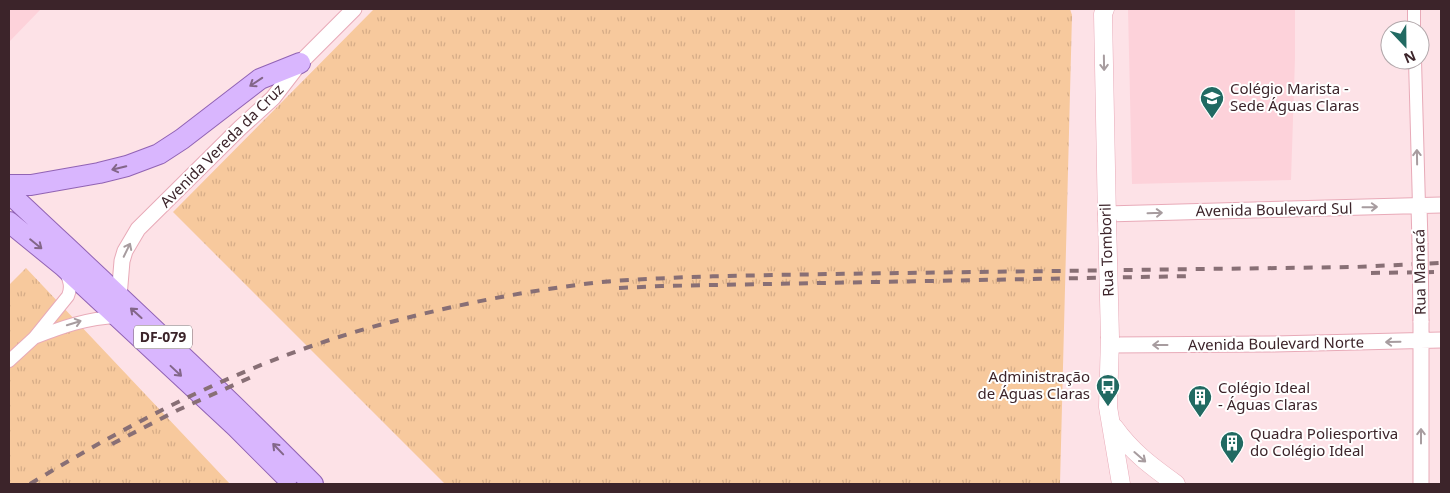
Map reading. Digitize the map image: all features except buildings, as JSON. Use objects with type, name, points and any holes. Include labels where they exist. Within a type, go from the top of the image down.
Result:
[{"type":"main road","name":"Rua Tomboril","points":[[1104,11],[1106,217],[1110,342],[1108,407],[1121,484]]},
{"type":"main road","points":[[9,185],[31,185],[99,172],[126,166],[159,154],[182,139],[260,79],[300,63]]},
{"type":"main road","name":"DF-079","points":[[9,193],[118,307],[293,484]]},
{"type":"main road","name":"DF-079","points":[[9,222],[118,307],[240,410],[313,484]]},
{"type":"main road","points":[[1111,422],[1130,448],[1176,484]]},
{"type":"street","name":"Avenida Vereda da Cruz","points":[[118,307],[122,261],[125,251],[138,229],[273,98],[300,63],[354,9]]},
{"type":"street","name":"Rua Manacá","points":[[1415,70],[1422,341],[1421,484]]},
{"type":"street","name":"Avenida Boulevard Sul","points":[[1106,217],[1441,205]]},
{"type":"street","points":[[9,361],[34,338],[68,296],[70,283],[63,266]]},
{"type":"street","points":[[34,338],[73,323],[100,317],[118,307]]},
{"type":"street","name":"Avenida Boulevard Norte","points":[[1110,342],[1441,340]]},
{"type":"shaded area","points":[[9,9],[40,10],[9,42]]},
{"type":"shaded area","name":"Colégio Marista - Sede Águas Claras","points":[[1128,9],[1295,9],[1291,180],[1132,184]]},
{"type":"green space","points":[[374,9],[1070,9],[1072,15],[1060,484],[445,484],[173,212]]},
{"type":"green space","points":[[26,268],[230,484],[9,484],[9,285]]},
{"type":"railway","points":[[30,484],[110,437],[192,395],[277,359],[320,343],[393,321],[535,291],[605,282],[689,277],[1355,267],[1441,263]]},
{"type":"railway","points":[[1371,273],[1441,272]]},
{"type":"railway","points":[[619,288],[1194,276]]},
{"type":"railway","points":[[112,444],[178,410],[256,375]]},
{"type":"place","name":"Colégio Marista - Sede Águas Claras","points":[[1212,119]]},
{"type":"place","name":"Administração de Águas Claras","points":[[1108,407]]},
{"type":"place","name":"Colégio Ideal - Águas Claras","points":[[1200,418]]},
{"type":"place","name":"Quadra Poliesportiva do Colégio Ideal","points":[[1232,464]]}]
